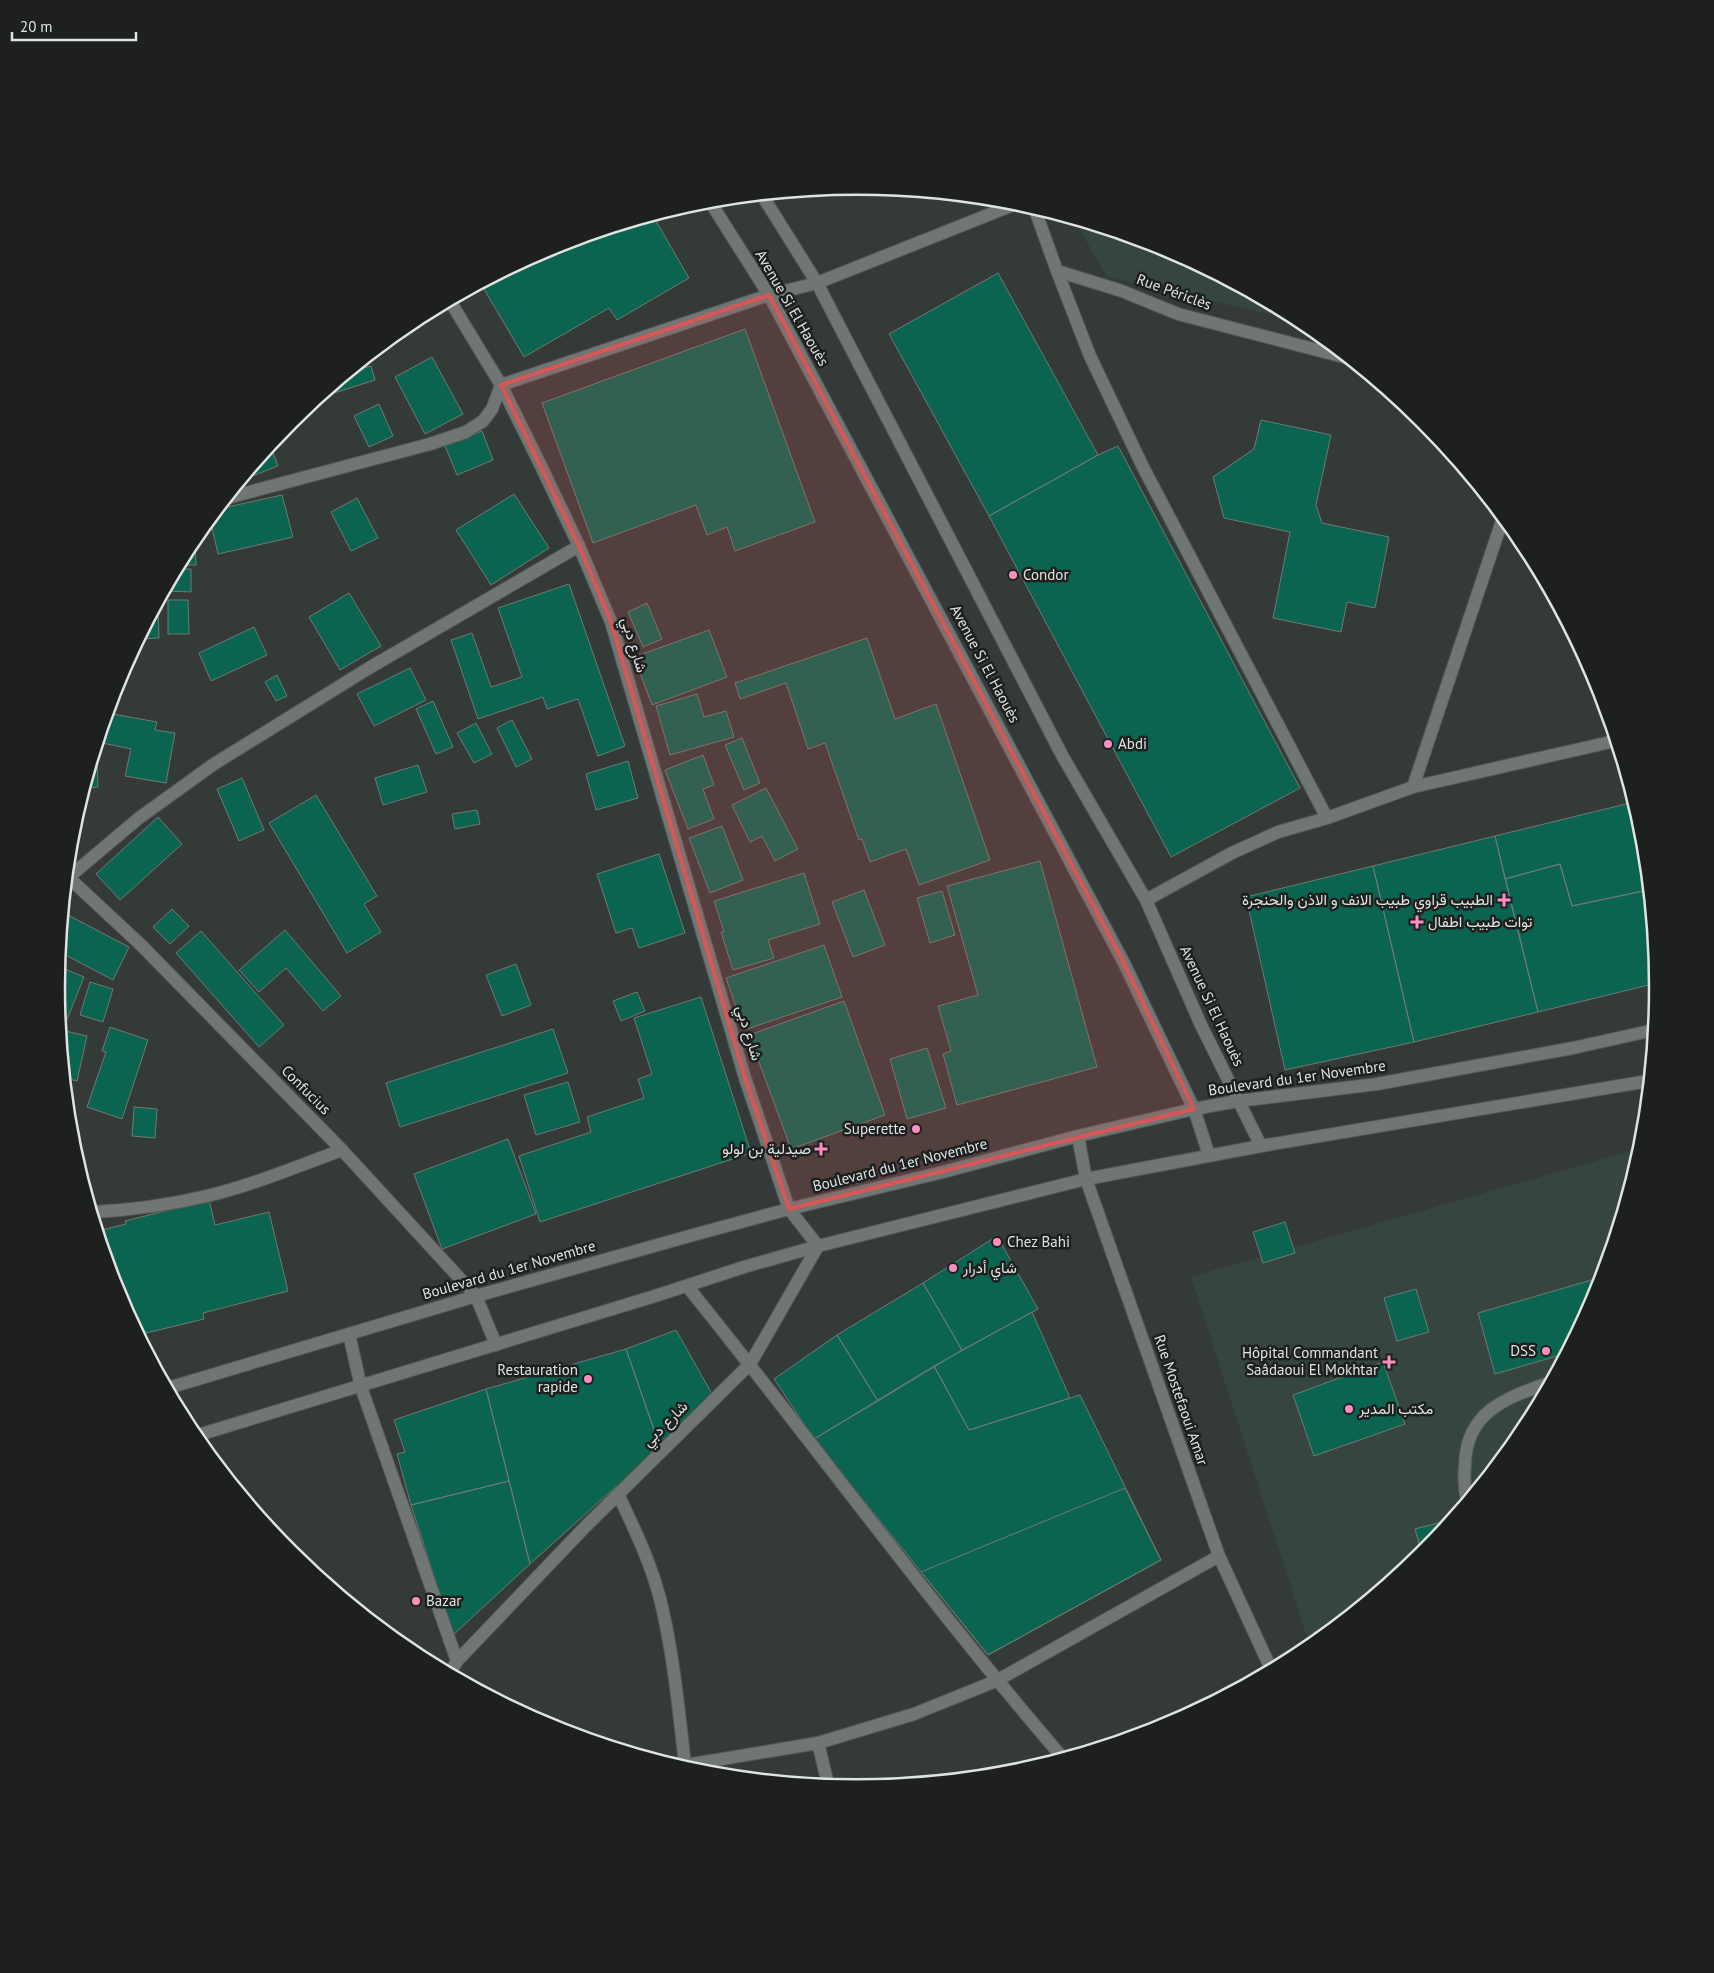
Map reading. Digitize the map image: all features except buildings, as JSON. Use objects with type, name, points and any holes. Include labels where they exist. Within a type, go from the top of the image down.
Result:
[{"type":"street","name":"Avenue Si El Haouès","points":[[765,200],[817,283],[1063,756],[1146,900],[1238,1101],[1261,1146]]},
{"type":"street","name":"Avenue Si El Haouès","points":[[714,208],[769,295],[1124,963],[1194,1109],[1209,1155]]},
{"type":"street","points":[[236,496],[430,444],[466,432],[483,421],[492,409],[501,385],[769,295],[817,283],[1004,209]]},
{"type":"street","points":[[1037,216],[1090,356],[1143,467],[1327,818]]},
{"type":"street","name":"Rue Périclès","points":[[1057,271],[1122,290],[1178,314],[1334,354]]},
{"type":"street","name":"شارع دبي","points":[[453,306],[501,385],[580,546],[611,622],[745,1078],[789,1209],[818,1246],[750,1364],[618,1494],[457,1661],[453,1667]]},
{"type":"street","points":[[1413,787],[1501,525]]},
{"type":"street","points":[[74,871],[139,818],[214,764],[369,668],[580,546]]},
{"type":"street","points":[[1146,900],[1239,849],[1278,832],[1327,818],[1413,787],[1610,742]]},
{"type":"street","name":"Confucius","points":[[72,880],[141,945],[342,1150],[476,1296],[496,1345]]},
{"type":"street","name":"Boulevard du 1er Novembre","points":[[174,1386],[476,1296],[789,1209],[943,1172],[1078,1136],[1194,1109],[1238,1101],[1387,1082],[1573,1048],[1647,1031]]},
{"type":"street","points":[[203,1434],[687,1286],[744,1266],[1086,1179],[1209,1155],[1643,1082]]},
{"type":"street","name":"Rue Mostefaoui Amar","points":[[1078,1136],[1086,1179],[1219,1556],[1269,1662]]},
{"type":"street","points":[[98,1212],[140,1209],[208,1196],[277,1174],[342,1150]]},
{"type":"street","points":[[687,1286],[996,1680],[1058,1753]]},
{"type":"street","points":[[349,1334],[361,1386],[457,1661]]},
{"type":"street","points":[[1466,1492],[1464,1481],[1465,1454],[1472,1432],[1482,1416],[1510,1398],[1541,1386]]},
{"type":"street","points":[[618,1494],[643,1547],[662,1606],[675,1673],[682,1759]]},
{"type":"street","points":[[699,1762],[818,1743],[914,1714],[996,1680],[1219,1556]]},
{"type":"street","points":[[818,1743],[826,1778]]},
{"type":"highlighted area","points":[[769,295],[1124,963],[1194,1109],[789,1209],[745,1078],[611,622],[579,546],[501,385]]},
{"type":"shaded area","points":[[1077,226],[1160,255],[1207,276],[1277,316],[1107,277]]},
{"type":"shaded area","name":"Hôpital Commandant Saâdaoui El Mokhtar","points":[[1632,1151],[1607,1241],[1589,1290],[1543,1383],[1516,1427],[1452,1509],[1417,1547],[1379,1582],[1339,1615],[1307,1638],[1191,1277]]},
{"type":"place","name":"Condor","points":[[1013,575]]},
{"type":"place","name":"Abdi","points":[[1108,744]]},
{"type":"place","name":"الطبيب قراوي طبيب الانف و الاذن والحنجرة","points":[[1504,900]]},
{"type":"place","name":"توات طبيب اطفال","points":[[1417,922]]},
{"type":"place","name":"Superette","points":[[916,1129]]},
{"type":"place","name":"صيدلية بن لولو","points":[[821,1149]]},
{"type":"place","name":"Chez Bahi","points":[[997,1242]]},
{"type":"place","name":"شاي أدرار","points":[[953,1268]]},
{"type":"place","name":"DSS","points":[[1546,1351]]},
{"type":"place","name":"Hôpital Commandant Saâdaoui El Mokhtar","points":[[1389,1362]]},
{"type":"place","name":"Restauration rapide","points":[[588,1379]]},
{"type":"place","name":"مكتب المدير","points":[[1349,1409]]},
{"type":"place","name":"Bazar","points":[[416,1601]]}]
